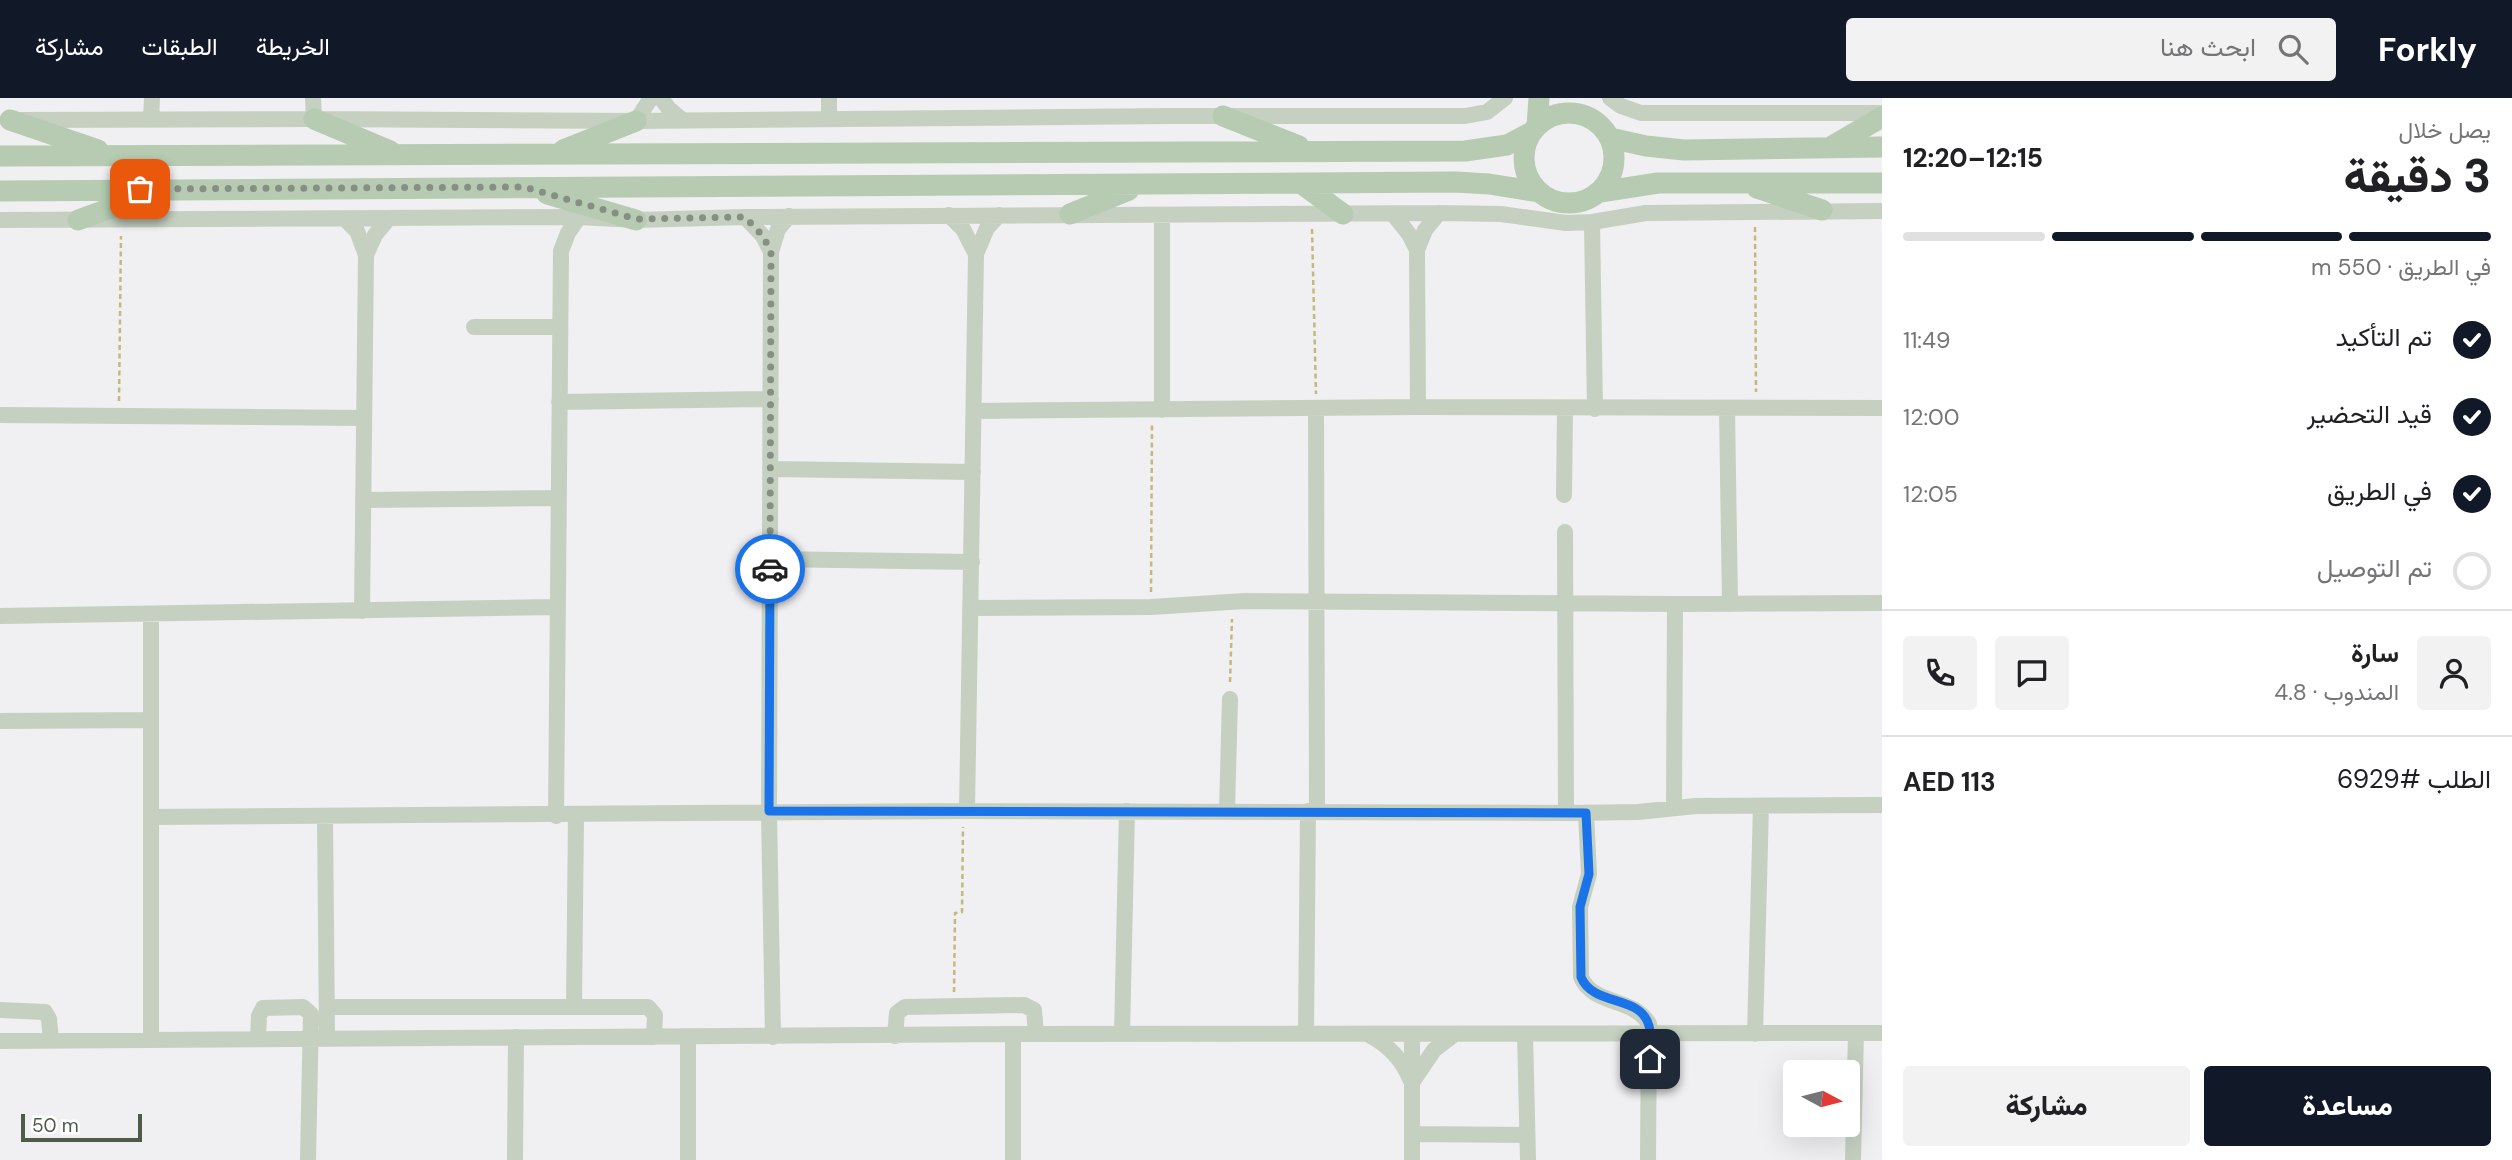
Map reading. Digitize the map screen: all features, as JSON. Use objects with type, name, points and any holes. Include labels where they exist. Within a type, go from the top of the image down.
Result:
[{"type":"main road","points":[[1539,98],[1535,129],[1526,144],[1525,170],[1539,192],[1550,200],[1563,204],[1589,200],[1600,192],[1613,172],[1614,149],[1610,138],[1576,98]]},
{"type":"main road","points":[[314,108],[399,155]]},
{"type":"main road","points":[[0,156],[1479,150],[1507,145],[1557,114],[1581,114],[1592,118]]},
{"type":"main road","points":[[1831,147],[1882,115]]},
{"type":"main road","points":[[1223,116],[1310,150]]},
{"type":"main road","points":[[5,121],[113,155]]},
{"type":"main road","points":[[552,155],[636,121]]},
{"type":"main road","points":[[1610,138],[1646,146],[1684,150],[1882,147]]},
{"type":"main road","points":[[0,191],[1472,183],[1539,192]]},
{"type":"main road","points":[[1600,192],[1658,183],[1882,183]]},
{"type":"main road","points":[[1742,183],[1822,210]]},
{"type":"main road","points":[[1301,184],[1343,214]]},
{"type":"main road","points":[[1070,214],[1141,185]]},
{"type":"main road","points":[[524,187],[636,219]]},
{"type":"main road","points":[[78,220],[164,189]]},
{"type":"street","points":[[151,120],[152,98]]},
{"type":"street","points":[[636,121],[651,98]]},
{"type":"street","points":[[661,98],[668,109],[681,119]]},
{"type":"street","points":[[829,98],[830,118]]},
{"type":"street","points":[[5,121],[151,120],[314,108],[636,121],[1465,116],[1487,112],[1505,98]]},
{"type":"street","points":[[1610,98],[1621,106],[1641,113],[1882,115]]},
{"type":"street","points":[[0,220],[1439,213],[1501,214],[1566,223],[1592,222],[1646,213],[1882,211]]},
{"type":"street","points":[[1418,407],[1417,250],[1425,230],[1439,213]]},
{"type":"street","points":[[1393,214],[1409,234],[1417,250]]},
{"type":"street","points":[[949,215],[963,229],[976,254]]},
{"type":"street","points":[[965,811],[974,472],[976,254],[982,236],[999,215]]},
{"type":"street","points":[[1157,410],[1162,215]]},
{"type":"street","points":[[773,1037],[769,811],[771,252],[778,229],[789,216]]},
{"type":"street","points":[[745,217],[763,236],[771,252]]},
{"type":"street","points":[[366,255],[375,235],[388,218]]},
{"type":"street","points":[[546,218],[561,251],[556,816]]},
{"type":"street","points":[[561,251],[568,233],[579,218]]},
{"type":"street","points":[[345,219],[361,238],[366,255],[362,611]]},
{"type":"street","points":[[1592,222],[1595,409]]},
{"type":"street","points":[[474,327],[560,327]]},
{"type":"street","points":[[559,401],[771,399]]},
{"type":"street","points":[[974,411],[1418,407],[1882,408]]},
{"type":"street","points":[[1564,495],[1565,409]]},
{"type":"street","points":[[1727,409],[1730,604]]},
{"type":"street","points":[[1306,1033],[1316,602],[1316,410]]},
{"type":"street","points":[[0,415],[363,418]]},
{"type":"street","points":[[771,469],[974,472]]},
{"type":"street","points":[[363,500],[558,498]]},
{"type":"street","points":[[1565,532],[1566,813]]},
{"type":"street","points":[[770,559],[972,562]]},
{"type":"street","points":[[971,608],[1151,607],[1232,602],[1882,603]]},
{"type":"street","points":[[1674,807],[1675,604]]},
{"type":"street","points":[[0,617],[557,607]]},
{"type":"street","points":[[150,614],[151,1038]]},
{"type":"street","points":[[1227,811],[1230,699]]},
{"type":"street","points":[[0,720],[150,720]]},
{"type":"street","points":[[151,817],[556,816],[769,811],[1586,813],[1639,812],[1674,807],[1882,804]]},
{"type":"street","points":[[1755,1034],[1761,806]]},
{"type":"street","points":[[1122,1034],[1127,811]]},
{"type":"street","points":[[1586,813],[1589,874],[1580,907],[1581,977],[1583,984],[1593,993],[1636,1009],[1649,1024],[1648,1160]]},
{"type":"street","points":[[574,1007],[576,815]]},
{"type":"street","points":[[308,1160],[319,1038],[327,1007],[325,816]]},
{"type":"street","points":[[895,1035],[897,1013],[905,1007],[1028,1005],[1034,1010],[1036,1034]]},
{"type":"street","points":[[258,1038],[259,1016],[263,1008],[299,1007],[311,1014],[319,1038]]},
{"type":"street","points":[[327,1007],[648,1007],[655,1015],[654,1037]]},
{"type":"street","points":[[484,1007],[484,1037]]},
{"type":"street","points":[[0,1010],[45,1012],[49,1019],[51,1040]]},
{"type":"street","points":[[1853,1160],[1856,1033]]},
{"type":"street","points":[[0,1041],[1013,1034],[1882,1033]]},
{"type":"street","points":[[1013,1034],[1013,1160]]},
{"type":"street","points":[[1367,1034],[1390,1049],[1407,1070],[1412,1083]]},
{"type":"street","points":[[1412,1034],[1412,1160]]},
{"type":"street","points":[[1412,1083],[1434,1050],[1455,1034]]},
{"type":"street","points":[[1525,1034],[1528,1160]]},
{"type":"street","points":[[515,1160],[516,1037]]},
{"type":"street","points":[[688,1037],[688,1160]]},
{"type":"street","points":[[1412,1134],[1527,1135]]},
{"type":"path","points":[[1755,214],[1756,409]]},
{"type":"path","points":[[1312,215],[1316,410]]},
{"type":"path","points":[[119,416],[121,219]]},
{"type":"path","points":[[1151,607],[1157,410]]},
{"type":"path","points":[[1230,699],[1232,602]]},
{"type":"path","points":[[954,1006],[955,912],[962,912],[965,811]]},
{"type":"way so far","points":[[140,189],[524,187],[636,219],[745,217],[763,236],[771,252],[770,569]]},
{"type":"route","points":[[770,569],[769,811],[1586,813],[1589,874],[1580,907],[1581,977],[1583,984],[1593,993],[1636,1009],[1644,1015],[1651,1034],[1650,1059]]}]
